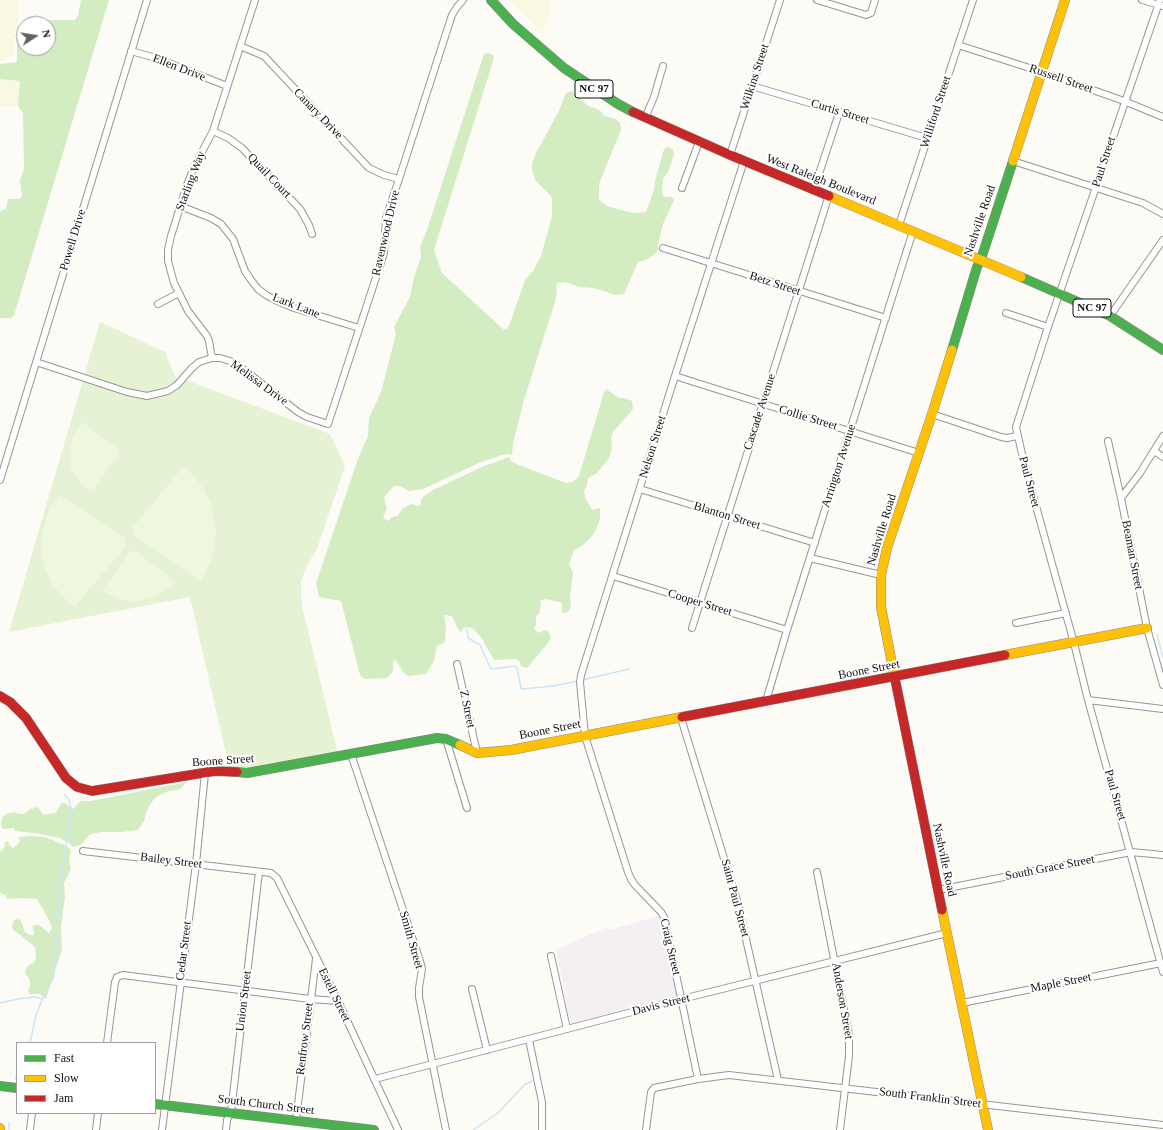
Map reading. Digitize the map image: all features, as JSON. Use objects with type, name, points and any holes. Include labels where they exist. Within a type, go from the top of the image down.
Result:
[{"type":"main road","name":"West Raleigh Boulevard","points":[[491,0],[513,24],[564,68],[618,104],[645,118],[699,142],[981,259],[1110,316],[1163,350]]},
{"type":"main road","name":"Nashville Road","points":[[988,1130],[894,677],[881,607],[881,575],[887,548],[932,414],[977,267],[981,259],[1065,0]]},
{"type":"main road","name":"Boone Street","points":[[0,696],[10,702],[26,718],[61,773],[71,783],[81,789],[92,791],[205,773],[247,772],[437,738],[446,739],[477,753],[511,750],[1147,628]]},
{"type":"main road","points":[[0,1086],[16,1088]]},
{"type":"main road","name":"South Church Street","points":[[156,1104],[374,1130]]},
{"type":"street","name":"Powell Drive","points":[[0,480],[147,0]]},
{"type":"street","name":"Starling Way","points":[[212,358],[207,336],[188,311],[178,293],[169,267],[168,250],[180,206],[194,167],[213,131],[255,0]]},
{"type":"street","name":"Ravenwood Drive","points":[[328,424],[384,253],[386,218],[452,15],[463,0]]},
{"type":"street","name":"Wilkins Street","points":[[730,155],[780,0]]},
{"type":"street","points":[[817,0],[866,15],[871,13],[875,0]]},
{"type":"street","name":"Williford Street","points":[[899,225],[973,0]]},
{"type":"street","points":[[1142,0],[1160,4]]},
{"type":"street","name":"Paul Street","points":[[1160,4],[1124,101],[1016,427],[1017,436],[1066,613],[1088,700],[1163,972]]},
{"type":"street","name":"Russell Street","points":[[958,45],[1042,72],[1163,116]]},
{"type":"street","name":"Canary Drive","points":[[240,46],[264,56],[369,168],[384,175],[399,179]]},
{"type":"street","name":"Ellen Drive","points":[[132,50],[227,86]]},
{"type":"street","points":[[645,118],[654,97],[664,66]]},
{"type":"street","name":"Curtis Street","points":[[752,86],[927,138]]},
{"type":"street","points":[[814,190],[839,113]]},
{"type":"street","name":"Quail Court","points":[[213,131],[228,138],[242,148],[300,209],[312,234]]},
{"type":"street","points":[[682,188],[699,142]]},
{"type":"street","name":"Nelson Street","points":[[585,736],[581,690],[582,675],[744,161]]},
{"type":"street","points":[[1013,161],[1143,203],[1163,214]]},
{"type":"street","name":"Cascade Avenue","points":[[692,628],[829,196]]},
{"type":"street","name":"Lark Lane","points":[[180,206],[211,218],[221,224],[233,239],[245,271],[258,289],[266,295],[290,306],[359,328]]},
{"type":"street","name":"Arrington Avenue","points":[[766,701],[913,231]]},
{"type":"street","points":[[1110,316],[1163,240]]},
{"type":"street","name":"Betz Street","points":[[664,248],[886,318]]},
{"type":"street","points":[[158,304],[178,293]]},
{"type":"street","points":[[1006,313],[1048,327]]},
{"type":"street","points":[[36,362],[127,392],[147,396],[168,391],[177,385],[199,362],[212,358]]},
{"type":"street","name":"Melissa Drive","points":[[212,358],[225,360],[239,366],[307,418],[328,424]]},
{"type":"street","name":"Collie Street","points":[[675,376],[919,453]]},
{"type":"street","points":[[932,414],[1001,437],[1007,438],[1017,436]]},
{"type":"street","points":[[1121,498],[1140,473],[1163,436]]},
{"type":"street","name":"Beaman Street","points":[[1108,441],[1147,628],[1163,685]]},
{"type":"street","points":[[1154,451],[1163,457]]},
{"type":"street","name":"Blanton Street","points":[[640,489],[815,543]]},
{"type":"street","points":[[810,558],[881,575]]},
{"type":"street","name":"Cooper Street","points":[[613,576],[787,630]]},
{"type":"street","points":[[1016,623],[1066,613]]},
{"type":"street","name":"Z Street","points":[[457,664],[477,753]]},
{"type":"street","points":[[1088,700],[1163,709]]},
{"type":"street","name":"Saint Paul Street","points":[[681,718],[738,904],[778,1080]]},
{"type":"street","name":"Craig Street","points":[[585,736],[631,879],[664,917],[698,1079]]},
{"type":"street","points":[[446,739],[467,808]]},
{"type":"street","name":"Smith Street","points":[[351,754],[420,961],[422,969],[419,996],[434,1064],[446,1130]]},
{"type":"street","name":"Cedar Street","points":[[162,1130],[196,864],[205,773]]},
{"type":"street","name":"Bailey Street","points":[[83,851],[259,872]]},
{"type":"street","name":"South Grace Street","points":[[938,890],[1130,852],[1163,854]]},
{"type":"street","name":"Estell Street","points":[[259,872],[271,873],[276,878],[338,1001],[398,1130]]},
{"type":"street","name":"Union Street","points":[[226,1130],[227,1120],[231,1112],[259,872]]},
{"type":"street","name":"Anderson Street","points":[[817,872],[849,1035],[849,1056],[840,1130]]},
{"type":"street","name":"Davis Street","points":[[375,1079],[682,999],[947,933]]},
{"type":"street","points":[[551,956],[567,1030]]},
{"type":"street","name":"Renfrow Street","points":[[296,1120],[316,958]]},
{"type":"street","name":"Maple Street","points":[[962,1003],[1161,963]]},
{"type":"street","points":[[107,1042],[115,982],[117,977],[122,975],[310,999],[338,1001]]},
{"type":"street","points":[[472,989],[488,1050]]},
{"type":"street","points":[[529,1040],[542,1102],[542,1130]]},
{"type":"street","name":"South Franklin Street","points":[[646,1130],[651,1092],[654,1088],[698,1079],[728,1075],[1163,1125]]},
{"type":"street","points":[[30,1130],[32,1114]]},
{"type":"street","points":[[96,1130],[98,1114]]},
{"type":"shaded area","points":[[0,0],[18,0],[18,16],[16,16],[14,52],[11,56],[0,62]]},
{"type":"shaded area","points":[[509,0],[547,0],[550,2],[549,17],[543,31],[537,28]]},
{"type":"shaded area","points":[[0,79],[20,81],[18,106],[0,106]]},
{"type":"shaded area","points":[[659,916],[677,996],[571,1024],[556,950],[607,927],[609,930]]},
{"type":"green space","points":[[81,0],[109,0],[14,315],[11,318],[0,318],[0,211],[6,209],[8,199],[20,199],[22,196],[20,180],[24,169],[23,113],[18,106],[20,81],[0,79],[0,64],[17,62],[17,56],[56,56],[56,20],[75,20],[78,15]]},
{"type":"green space","points":[[489,53],[493,55],[494,58],[434,250],[442,273],[503,329],[506,329],[509,326],[525,280],[533,271],[541,256],[552,216],[552,199],[536,181],[532,170],[532,164],[536,153],[559,111],[566,93],[572,91],[588,106],[595,108],[602,112],[604,116],[615,119],[620,123],[620,132],[599,184],[599,199],[603,203],[607,206],[629,212],[646,212],[654,190],[663,152],[665,148],[669,147],[673,150],[674,155],[668,172],[663,179],[662,193],[664,197],[672,197],[674,200],[663,224],[658,250],[654,255],[646,260],[638,262],[624,294],[615,295],[593,288],[580,287],[565,282],[557,283],[557,293],[554,305],[524,400],[513,443],[512,455],[502,455],[479,463],[423,489],[409,491],[400,486],[394,486],[384,497],[387,509],[383,518],[388,521],[392,517],[398,516],[402,509],[407,506],[412,504],[417,506],[421,505],[421,500],[423,497],[433,490],[482,467],[509,457],[511,461],[519,465],[566,483],[573,482],[579,476],[606,389],[619,398],[632,401],[633,409],[613,432],[611,438],[612,449],[609,458],[597,473],[588,478],[584,491],[585,497],[592,510],[600,508],[600,520],[594,534],[582,546],[574,550],[569,564],[573,573],[570,597],[571,606],[568,612],[562,613],[562,603],[547,599],[540,600],[541,604],[539,614],[536,616],[536,625],[534,628],[538,633],[545,630],[548,631],[551,637],[548,643],[528,667],[525,668],[521,666],[519,661],[516,659],[494,660],[481,637],[472,628],[463,628],[461,632],[459,631],[452,616],[444,615],[446,629],[445,642],[437,646],[434,661],[426,674],[408,676],[403,672],[396,660],[393,661],[393,672],[387,678],[366,679],[360,675],[341,601],[319,597],[316,583],[359,456],[368,436],[369,418],[381,392],[396,334],[394,327],[410,297],[414,277],[421,257],[420,247],[427,230],[484,54]]},
{"type":"green space","points":[[100,322],[165,352],[175,376],[330,434],[345,466],[317,549],[306,567],[301,582],[301,594],[302,606],[338,754],[243,770],[229,767],[190,597],[9,632]]},
{"type":"green space","points":[[82,422],[120,450],[118,456],[92,491],[81,484],[71,468],[70,448],[72,439]]},
{"type":"green space","points":[[183,467],[195,477],[210,501],[216,530],[212,558],[201,582],[134,535],[133,527]]},
{"type":"green space","points":[[60,495],[125,538],[126,541],[125,547],[75,607],[61,595],[52,583],[44,567],[41,552],[41,538],[45,522],[50,508]]},
{"type":"green space","points":[[136,551],[176,582],[158,595],[140,601],[120,599],[102,591],[130,552]]},
{"type":"green space","points":[[187,782],[180,789],[166,792],[156,797],[146,812],[144,821],[138,830],[90,834],[82,844],[73,847],[60,838],[15,831],[14,828],[3,829],[1,825],[2,818],[6,814],[14,812],[24,814],[30,809],[38,807],[43,815],[56,813],[61,803],[65,803],[73,809],[81,801],[91,801]]},
{"type":"green space","points":[[31,836],[53,840],[68,847],[71,851],[69,859],[71,869],[64,883],[65,896],[61,928],[62,949],[46,999],[40,994],[30,994],[28,991],[30,985],[29,978],[25,971],[29,965],[34,963],[36,956],[35,947],[12,928],[13,921],[18,919],[21,921],[25,932],[29,935],[34,935],[33,926],[36,925],[39,925],[49,933],[52,928],[49,920],[37,899],[7,899],[6,895],[0,893],[0,852],[5,847],[4,843],[8,841],[9,845],[13,848],[19,843],[20,840],[18,837]]},
{"type":"waterway","points":[[467,629],[468,638],[480,645],[491,669],[515,666],[517,668],[521,688],[523,689],[553,686],[578,681]]},
{"type":"waterway","points":[[1157,635],[1163,657]]},
{"type":"waterway","points":[[582,680],[629,669]]},
{"type":"waterway","points":[[30,1042],[36,1015],[54,976],[60,889],[71,808],[69,800],[64,794]]},
{"type":"waterway","points":[[0,1003],[35,997],[42,999]]},
{"type":"waterway","points":[[473,1130],[498,1113],[524,1085],[532,1081]]},
{"type":"waterway","points":[[9,1123],[9,1130]]},
{"type":"traffic: fast","points":[[491,0],[513,24],[564,68],[618,104],[633,112]]},
{"type":"traffic: fast","points":[[952,350],[977,267],[981,259],[1013,161]]},
{"type":"traffic: fast","points":[[1021,277],[1110,316],[1163,350]]},
{"type":"traffic: fast","points":[[237,772],[247,773],[437,738],[446,739],[460,745]]},
{"type":"traffic: fast","points":[[0,1086],[16,1088]]},
{"type":"traffic: fast","points":[[156,1104],[374,1130]]},
{"type":"traffic: slow","points":[[1013,161],[1065,0]]},
{"type":"traffic: slow","points":[[829,196],[1021,277]]},
{"type":"traffic: slow","points":[[895,679],[881,607],[881,575],[887,548],[952,350]]},
{"type":"traffic: slow","points":[[1005,655],[1147,628]]},
{"type":"traffic: slow","points":[[460,745],[477,753],[511,750],[682,717]]},
{"type":"traffic: slow","points":[[942,910],[988,1130]]},
{"type":"traffic: jam","points":[[633,112],[730,155],[829,196]]},
{"type":"traffic: jam","points":[[682,717],[1005,655]]},
{"type":"traffic: jam","points":[[895,679],[942,910]]},
{"type":"traffic: jam","points":[[0,696],[10,702],[26,718],[66,778],[77,787],[92,791],[215,771],[237,772]]}]
